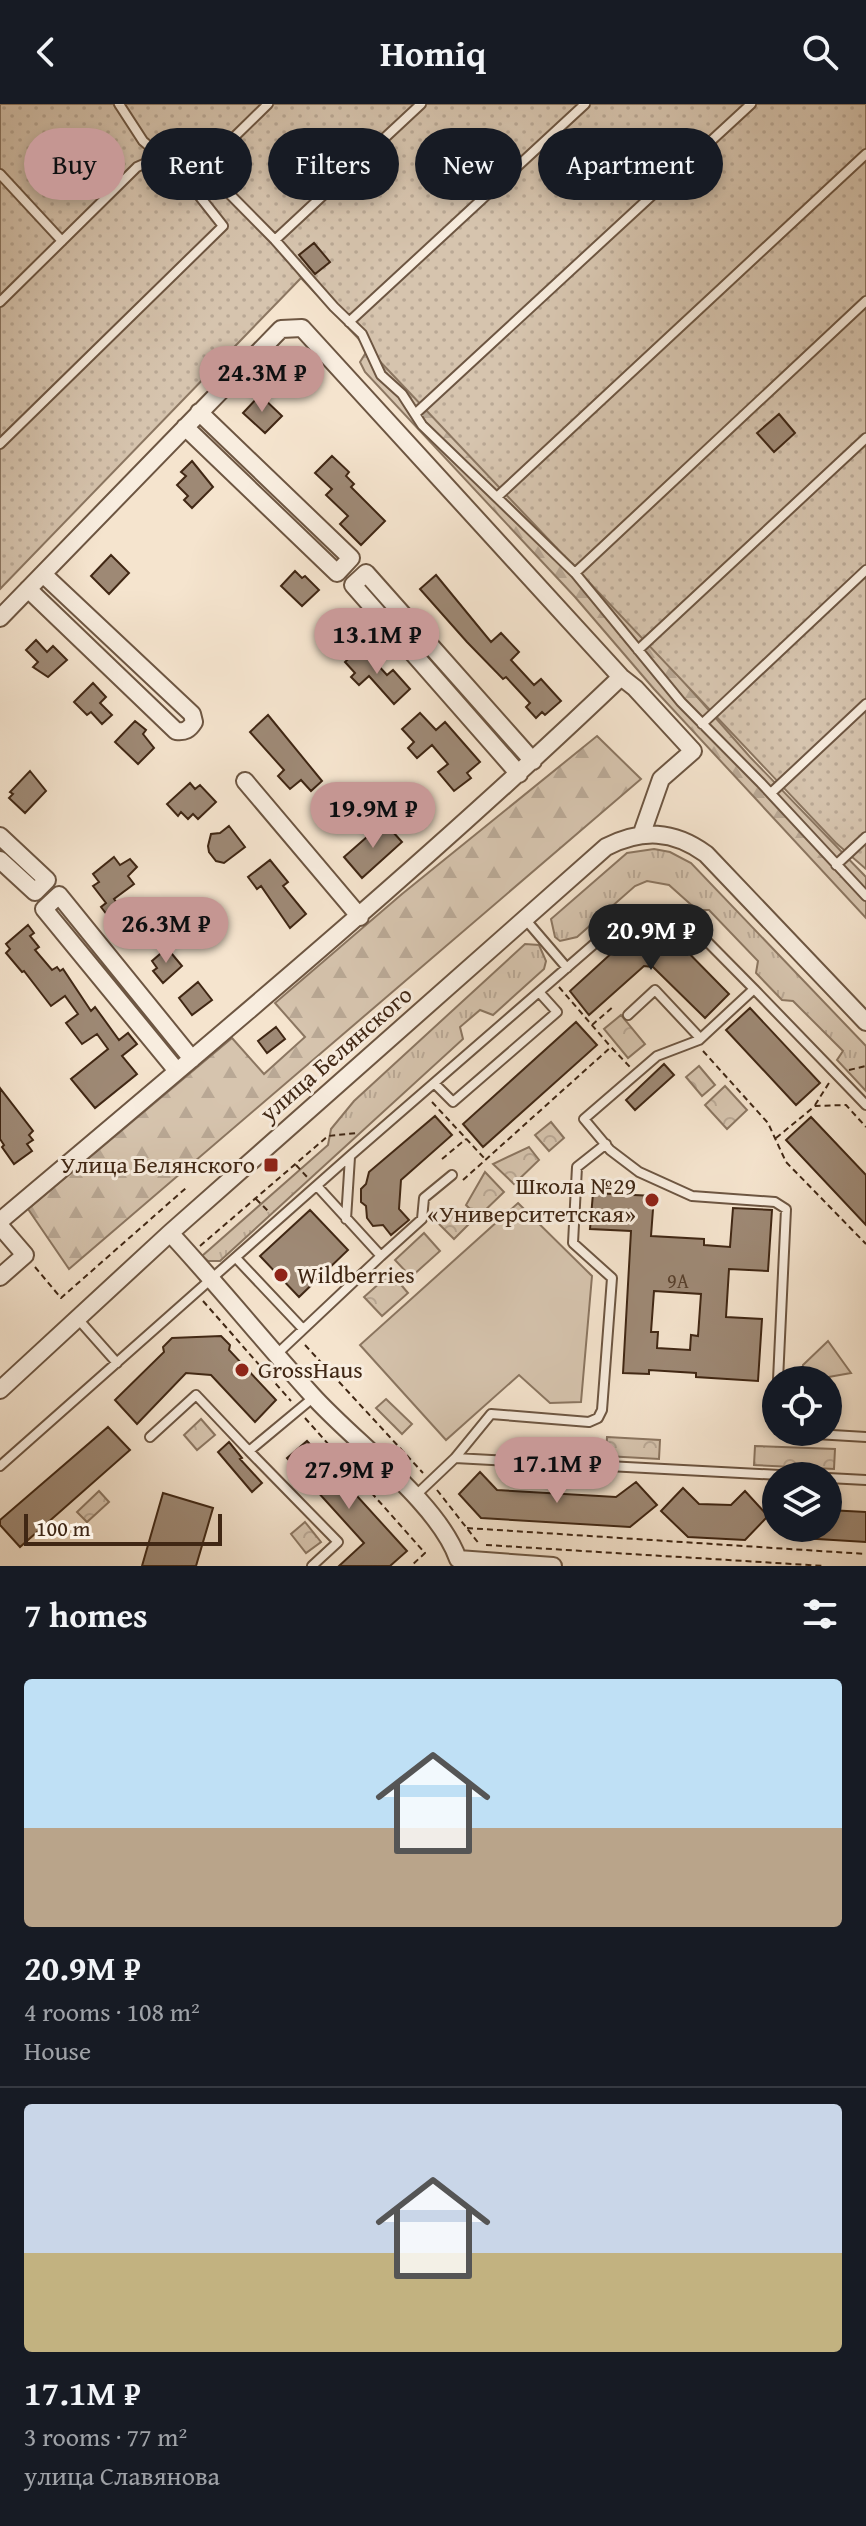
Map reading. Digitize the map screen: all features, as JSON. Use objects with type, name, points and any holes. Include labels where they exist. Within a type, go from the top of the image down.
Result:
[{"type":"street","points":[[0,618],[281,329],[302,328],[621,677],[693,751],[661,779],[642,833],[671,835],[706,854],[866,1022]]},
{"type":"street","points":[[185,427],[337,573],[351,558],[199,412]]},
{"type":"street","points":[[519,774],[353,585],[366,573],[533,761]]},
{"type":"street","points":[[28,589],[176,731],[184,732],[190,728],[194,722],[192,714],[43,574]]},
{"type":"street","points":[[0,1277],[25,1255],[0,1223],[360,917],[621,677]]},
{"type":"street","points":[[245,781],[360,917]]},
{"type":"street","name":"улица Белянского","points":[[0,1389],[170,1233],[606,847],[642,833]]},
{"type":"street","points":[[0,836],[47,880],[35,892],[0,860]]},
{"type":"street","points":[[177,1071],[44,909],[59,895],[192,1059]]},
{"type":"street","points":[[170,1233],[314,1397],[415,1497],[452,1543],[454,1562],[553,1566]]},
{"type":"lane","points":[[119,104],[141,138]]},
{"type":"lane","points":[[243,128],[268,104]]},
{"type":"lane","points":[[275,240],[421,104]]},
{"type":"lane","points":[[349,322],[585,104]]},
{"type":"lane","points":[[415,414],[751,104]]},
{"type":"lane","points":[[497,497],[866,154]]},
{"type":"lane","points":[[0,302],[141,165]]},
{"type":"lane","points":[[0,174],[62,241]]},
{"type":"lane","points":[[0,444],[223,226],[202,200]]},
{"type":"lane","points":[[235,200],[362,334],[381,375],[402,394],[422,425],[575,573],[681,702],[866,896]]},
{"type":"lane","points":[[575,573],[866,301]]},
{"type":"lane","points":[[638,650],[866,438]]},
{"type":"lane","points":[[702,724],[866,570]]},
{"type":"lane","points":[[771,793],[866,704]]},
{"type":"lane","points":[[836,865],[866,837]]},
{"type":"lane","points":[[0,1466],[631,912],[677,911],[866,1105]]},
{"type":"lane","points":[[525,919],[567,968]]},
{"type":"lane","points":[[754,989],[697,1040],[657,1056],[584,1119],[606,1144],[639,1172],[692,1196],[775,1202],[786,1209],[779,1366]]},
{"type":"lane","points":[[628,1015],[655,990],[697,1040]]},
{"type":"lane","points":[[434,1083],[453,1102],[465,1092],[557,1012],[539,992]]},
{"type":"lane","points":[[415,1497],[455,1458],[491,1414],[589,1422],[598,1418],[602,1410],[612,1278],[573,1243],[577,1167],[606,1144]]},
{"type":"lane","points":[[346,1220],[350,1156]]},
{"type":"lane","points":[[277,1354],[422,1219],[424,1198],[452,1175]]},
{"type":"lane","points":[[317,1186],[381,1256]]},
{"type":"lane","points":[[236,1258],[300,1332]]},
{"type":"lane","points":[[77,1319],[117,1363]]},
{"type":"lane","points":[[150,1437],[196,1395],[338,1542],[312,1566]]},
{"type":"lane","points":[[249,1451],[314,1397]]},
{"type":"lane","points":[[842,1436],[866,1437]]},
{"type":"lane","points":[[455,1458],[762,1474]]},
{"type":"lane","points":[[842,1479],[866,1480]]},
{"type":"path","points":[[552,980],[636,1074]]},
{"type":"path","points":[[592,1025],[614,1006]]},
{"type":"path","points":[[697,1040],[768,1123],[786,1162],[866,1244]]},
{"type":"path","points":[[463,1180],[611,1047]]},
{"type":"path","points":[[775,1138],[815,1106],[836,1073],[866,1066]]},
{"type":"path","points":[[423,1092],[485,1159]]},
{"type":"path","points":[[815,1106],[846,1105],[866,1127]]},
{"type":"path","points":[[190,1255],[328,1136],[378,1131]]},
{"type":"path","points":[[442,1159],[466,1139]]},
{"type":"path","points":[[295,1164],[317,1186]]},
{"type":"path","points":[[25,1255],[61,1298],[186,1188]]},
{"type":"path","points":[[255,1199],[278,1221]]},
{"type":"path","points":[[197,1294],[425,1553],[411,1566]]},
{"type":"path","points":[[300,1332],[431,1482],[480,1545],[825,1566]]},
{"type":"path","points":[[466,1528],[866,1554]]},
{"type":"green space","points":[[0,104],[866,104],[866,869],[836,843],[301,278],[0,589]]},
{"type":"green space","points":[[365,354],[376,354],[590,575],[750,757],[866,877],[866,918],[654,689],[575,597],[365,372],[360,362]]},
{"type":"green space","points":[[597,736],[641,779],[69,1269],[28,1209],[232,1038],[264,1074],[305,1037],[275,1003],[402,894]]},
{"type":"green space","points":[[654,849],[670,852],[691,863],[866,1046],[866,1091],[837,1060],[843,1051],[793,1001],[782,1000],[756,973],[758,961],[709,910],[697,910],[669,885],[647,881],[635,886],[577,937],[560,941],[555,937],[551,919],[627,853]]},
{"type":"green space","points":[[525,944],[539,945],[546,961],[544,969],[493,1015],[480,1010],[460,1027],[463,1039],[220,1261],[208,1261],[202,1256],[328,1145],[331,1129],[354,1101]]},
{"type":"green space","points":[[621,1015],[645,1044],[628,1058],[604,1029]]},
{"type":"green space","points":[[699,1066],[715,1085],[702,1096],[686,1077]]},
{"type":"green space","points":[[725,1086],[747,1110],[727,1129],[705,1105]]},
{"type":"green space","points":[[551,1122],[564,1138],[549,1151],[535,1135]]},
{"type":"green space","points":[[529,1147],[539,1160],[514,1184],[493,1164]]},
{"type":"green space","points":[[485,1172],[504,1192],[478,1217],[466,1205]]},
{"type":"green space","points":[[518,1203],[592,1276],[581,1402],[550,1403],[519,1375],[446,1440],[360,1345]]},
{"type":"green space","points":[[453,1208],[469,1224],[454,1239],[438,1223]]},
{"type":"green space","points":[[424,1233],[440,1251],[411,1277],[395,1260]]},
{"type":"green space","points":[[391,1273],[408,1293],[382,1316],[364,1297]]},
{"type":"green space","points":[[828,1341],[851,1373],[842,1375],[842,1366],[803,1365]]},
{"type":"green space","points":[[386,1399],[412,1424],[402,1434],[376,1408]]},
{"type":"green space","points":[[201,1419],[215,1435],[197,1450],[184,1435]]},
{"type":"green space","points":[[607,1437],[660,1440],[659,1459],[606,1456]]},
{"type":"green space","points":[[755,1446],[835,1449],[834,1462],[762,1462],[762,1465],[754,1465]]},
{"type":"green space","points":[[99,1491],[109,1502],[87,1522],[77,1512]]},
{"type":"green space","points":[[305,1522],[321,1542],[306,1553],[291,1534]]},
{"type":"building","points":[[314,243],[330,262],[315,274],[299,255]]},
{"type":"building","points":[[260,395],[282,416],[265,433],[243,413]]},
{"type":"building","points":[[779,414],[795,433],[774,452],[757,433]]},
{"type":"building","points":[[332,456],[349,472],[346,476],[354,484],[351,487],[385,521],[361,545],[340,524],[348,516],[326,495],[332,489],[315,473]]},
{"type":"building","points":[[192,461],[213,487],[192,508],[184,500],[188,496],[177,485],[186,476],[181,472]]},
{"type":"building","points":[[111,555],[129,573],[109,594],[91,576]]},
{"type":"building","points":[[295,571],[319,590],[302,606],[281,586]]},
{"type":"building","points":[[436,575],[491,642],[501,633],[519,652],[511,660],[534,685],[541,679],[561,701],[545,715],[542,712],[536,718],[526,707],[530,703],[467,642],[420,589]]},
{"type":"building","points":[[36,640],[47,652],[53,646],[67,660],[48,677],[33,667],[38,662],[26,650]]},
{"type":"building","points":[[359,649],[362,653],[365,651],[387,675],[393,670],[410,689],[394,704],[369,676],[359,685],[351,677],[355,673],[345,662]]},
{"type":"building","points":[[93,683],[106,697],[100,703],[112,715],[102,724],[91,712],[87,715],[74,702]]},
{"type":"building","points":[[420,713],[436,730],[445,722],[480,762],[467,773],[471,778],[454,791],[438,772],[448,764],[432,745],[417,758],[408,748],[414,742],[402,729]]},
{"type":"building","points":[[268,715],[322,781],[311,791],[301,780],[290,789],[278,776],[284,770],[250,732]]},
{"type":"building","points":[[135,721],[146,730],[143,734],[154,748],[138,764],[115,742]]},
{"type":"building","points":[[30,771],[46,791],[25,813],[9,798],[13,794],[10,792]]},
{"type":"building","points":[[190,783],[195,789],[200,785],[216,802],[198,819],[193,814],[188,819],[181,812],[178,816],[167,804]]},
{"type":"building","points":[[384,822],[402,842],[362,878],[344,857]]},
{"type":"building","points":[[229,826],[245,847],[224,863],[216,861],[209,852],[211,834],[220,833]]},
{"type":"building","points":[[114,857],[120,865],[130,859],[137,867],[128,876],[134,884],[114,899],[123,911],[111,920],[101,907],[106,903],[93,886],[99,882],[93,874]]},
{"type":"building","points":[[270,860],[288,882],[283,886],[306,914],[290,928],[261,886],[257,889],[248,877]]},
{"type":"building","points":[[28,925],[34,933],[30,936],[39,947],[35,950],[52,970],[57,967],[60,971],[63,969],[91,1011],[95,1007],[119,1040],[128,1033],[137,1044],[122,1056],[137,1074],[95,1108],[71,1079],[108,1049],[97,1034],[82,1044],[66,1023],[78,1014],[65,996],[51,1006],[6,953],[10,949],[6,944]]},
{"type":"building","points":[[651,928],[667,931],[729,994],[705,1018],[653,967],[644,966],[589,1015],[570,991],[637,930]]},
{"type":"building","points":[[167,948],[182,966],[163,983],[153,971],[157,968],[152,961]]},
{"type":"building","points":[[198,982],[212,1000],[192,1015],[179,998]]},
{"type":"building","points":[[750,1008],[820,1083],[796,1105],[726,1030]]},
{"type":"building","points":[[576,1022],[597,1045],[483,1147],[463,1124]]},
{"type":"building","points":[[276,1027],[285,1039],[267,1053],[258,1041]]},
{"type":"building","points":[[664,1064],[674,1075],[635,1110],[626,1100]]},
{"type":"building","points":[[0,1088],[33,1131],[29,1135],[33,1140],[27,1144],[32,1151],[14,1164],[0,1139]]},
{"type":"building","points":[[435,1116],[452,1135],[401,1180],[399,1209],[409,1220],[391,1235],[383,1225],[373,1226],[367,1218],[366,1206],[361,1202],[361,1189],[369,1172]]},
{"type":"building","points":[[811,1117],[866,1175],[866,1225],[786,1140]]},
{"type":"building","points":[[593,1193],[654,1196],[651,1236],[704,1239],[704,1245],[730,1247],[733,1208],[772,1210],[768,1271],[729,1269],[726,1317],[762,1319],[758,1381],[649,1370],[649,1374],[623,1373],[631,1231],[590,1229]],"holes":[[[654,1291],[701,1294],[698,1336],[691,1335],[690,1350],[657,1348],[658,1332],[651,1332]]]},
{"type":"building","points":[[310,1210],[348,1250],[299,1297],[260,1256]]},
{"type":"building","points":[[221,1336],[230,1345],[229,1350],[276,1400],[255,1422],[211,1375],[186,1373],[137,1424],[115,1400],[164,1352],[163,1347],[172,1338]]},
{"type":"building","points":[[108,1427],[130,1450],[20,1547],[0,1525],[0,1520]]},
{"type":"building","points":[[307,1441],[407,1551],[390,1566],[339,1566],[364,1543],[287,1458]]},
{"type":"building","points":[[229,1442],[262,1483],[252,1492],[218,1452]]},
{"type":"building","points":[[480,1472],[497,1490],[616,1497],[636,1482],[657,1505],[630,1527],[481,1518],[459,1494]]},
{"type":"building","points":[[683,1488],[699,1504],[731,1505],[745,1491],[762,1509],[762,1522],[745,1540],[688,1537],[661,1511]]},
{"type":"building","points":[[163,1493],[213,1508],[196,1566],[142,1566]]},
{"type":"building","points":[[842,1511],[866,1512],[866,1542],[842,1541]]},
{"type":"place","name":"Улица Белянского","points":[[271,1165]]},
{"type":"place","name":"Школа №29 «Университетская»","points":[[652,1200]]},
{"type":"place","name":"Wildberries","points":[[281,1275]]},
{"type":"place","name":"GrossHaus","points":[[242,1370]]}]
